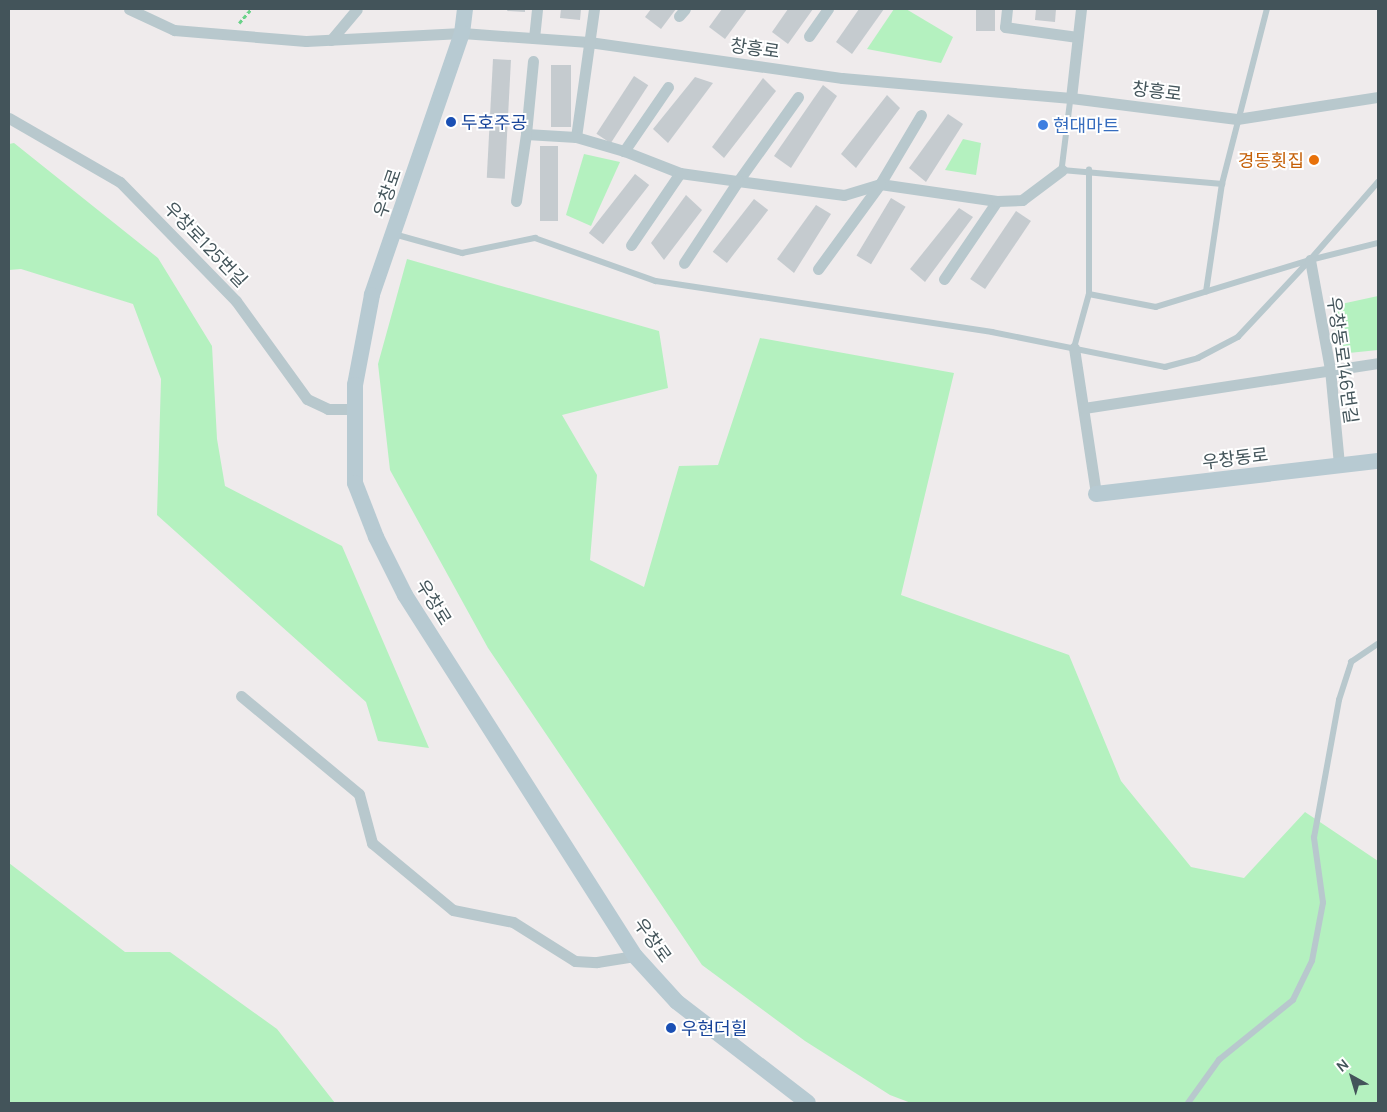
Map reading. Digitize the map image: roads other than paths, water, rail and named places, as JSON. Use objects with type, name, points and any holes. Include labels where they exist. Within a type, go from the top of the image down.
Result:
[{"type":"main road","name":"우창로","points":[[465,9],[462,33],[372,294],[360,351],[354,409],[355,483],[405,595],[635,956],[677,1002],[808,1103]]},
{"type":"main road","name":"우창동로","points":[[1096,494],[1378,462]]},
{"type":"street","name":"창흥로","points":[[129,9],[174,30],[306,41],[462,33],[590,42],[842,78],[1071,98],[1237,119],[1378,97]]},
{"type":"street","points":[[331,40],[357,9]]},
{"type":"street","points":[[534,38],[537,9]]},
{"type":"street","points":[[576,137],[594,9]]},
{"type":"street","points":[[809,36],[828,9]]},
{"type":"street","points":[[1007,9],[1005,27],[1078,37]]},
{"type":"street","points":[[1071,98],[1081,9]]},
{"type":"street","points":[[516,201],[526,134],[533,61]]},
{"type":"street","points":[[624,151],[668,87]]},
{"type":"street","points":[[684,263],[738,181],[798,97]]},
{"type":"street","points":[[818,269],[880,184],[921,115]]},
{"type":"street","name":"우창로125번길","points":[[9,118],[120,182],[236,301],[307,399],[328,409],[354,409]]},
{"type":"street","points":[[526,134],[576,137],[624,151],[680,173],[844,195],[880,184],[997,201],[1022,200],[1062,170]]},
{"type":"street","points":[[631,245],[680,173]]},
{"type":"street","points":[[944,279],[997,201]]},
{"type":"street","name":"우창동로146번길","points":[[1310,260],[1330,369],[1339,465]]},
{"type":"street","points":[[1074,348],[1096,494]]},
{"type":"street","points":[[1084,408],[1378,363]]},
{"type":"street","points":[[241,696],[358,794],[372,843],[453,910],[513,922],[575,961],[597,962],[635,956]]},
{"type":"lane","points":[[1206,292],[1222,184],[1237,119],[1267,9]]},
{"type":"lane","points":[[1071,98],[1062,170],[1089,170],[1222,184]]},
{"type":"lane","points":[[1074,348],[1089,294],[1089,170]]},
{"type":"lane","points":[[394,234],[462,253],[535,238],[656,281],[992,332],[1165,367],[1198,358],[1238,337],[1310,260],[1378,182]]},
{"type":"lane","points":[[1089,294],[1156,307],[1310,260],[1378,242]]},
{"type":"lane","points":[[1188,1103],[1219,1060],[1293,1000],[1312,962],[1323,903],[1314,838],[1339,700],[1351,662],[1378,644]]},
{"type":"place","name":"두호주공","points":[[451,122]]},
{"type":"place","name":"현대마트","points":[[1043,125]]},
{"type":"place","name":"경동횟집","points":[[1314,160]]},
{"type":"place","name":"우현더힐","points":[[671,1028]]}]
